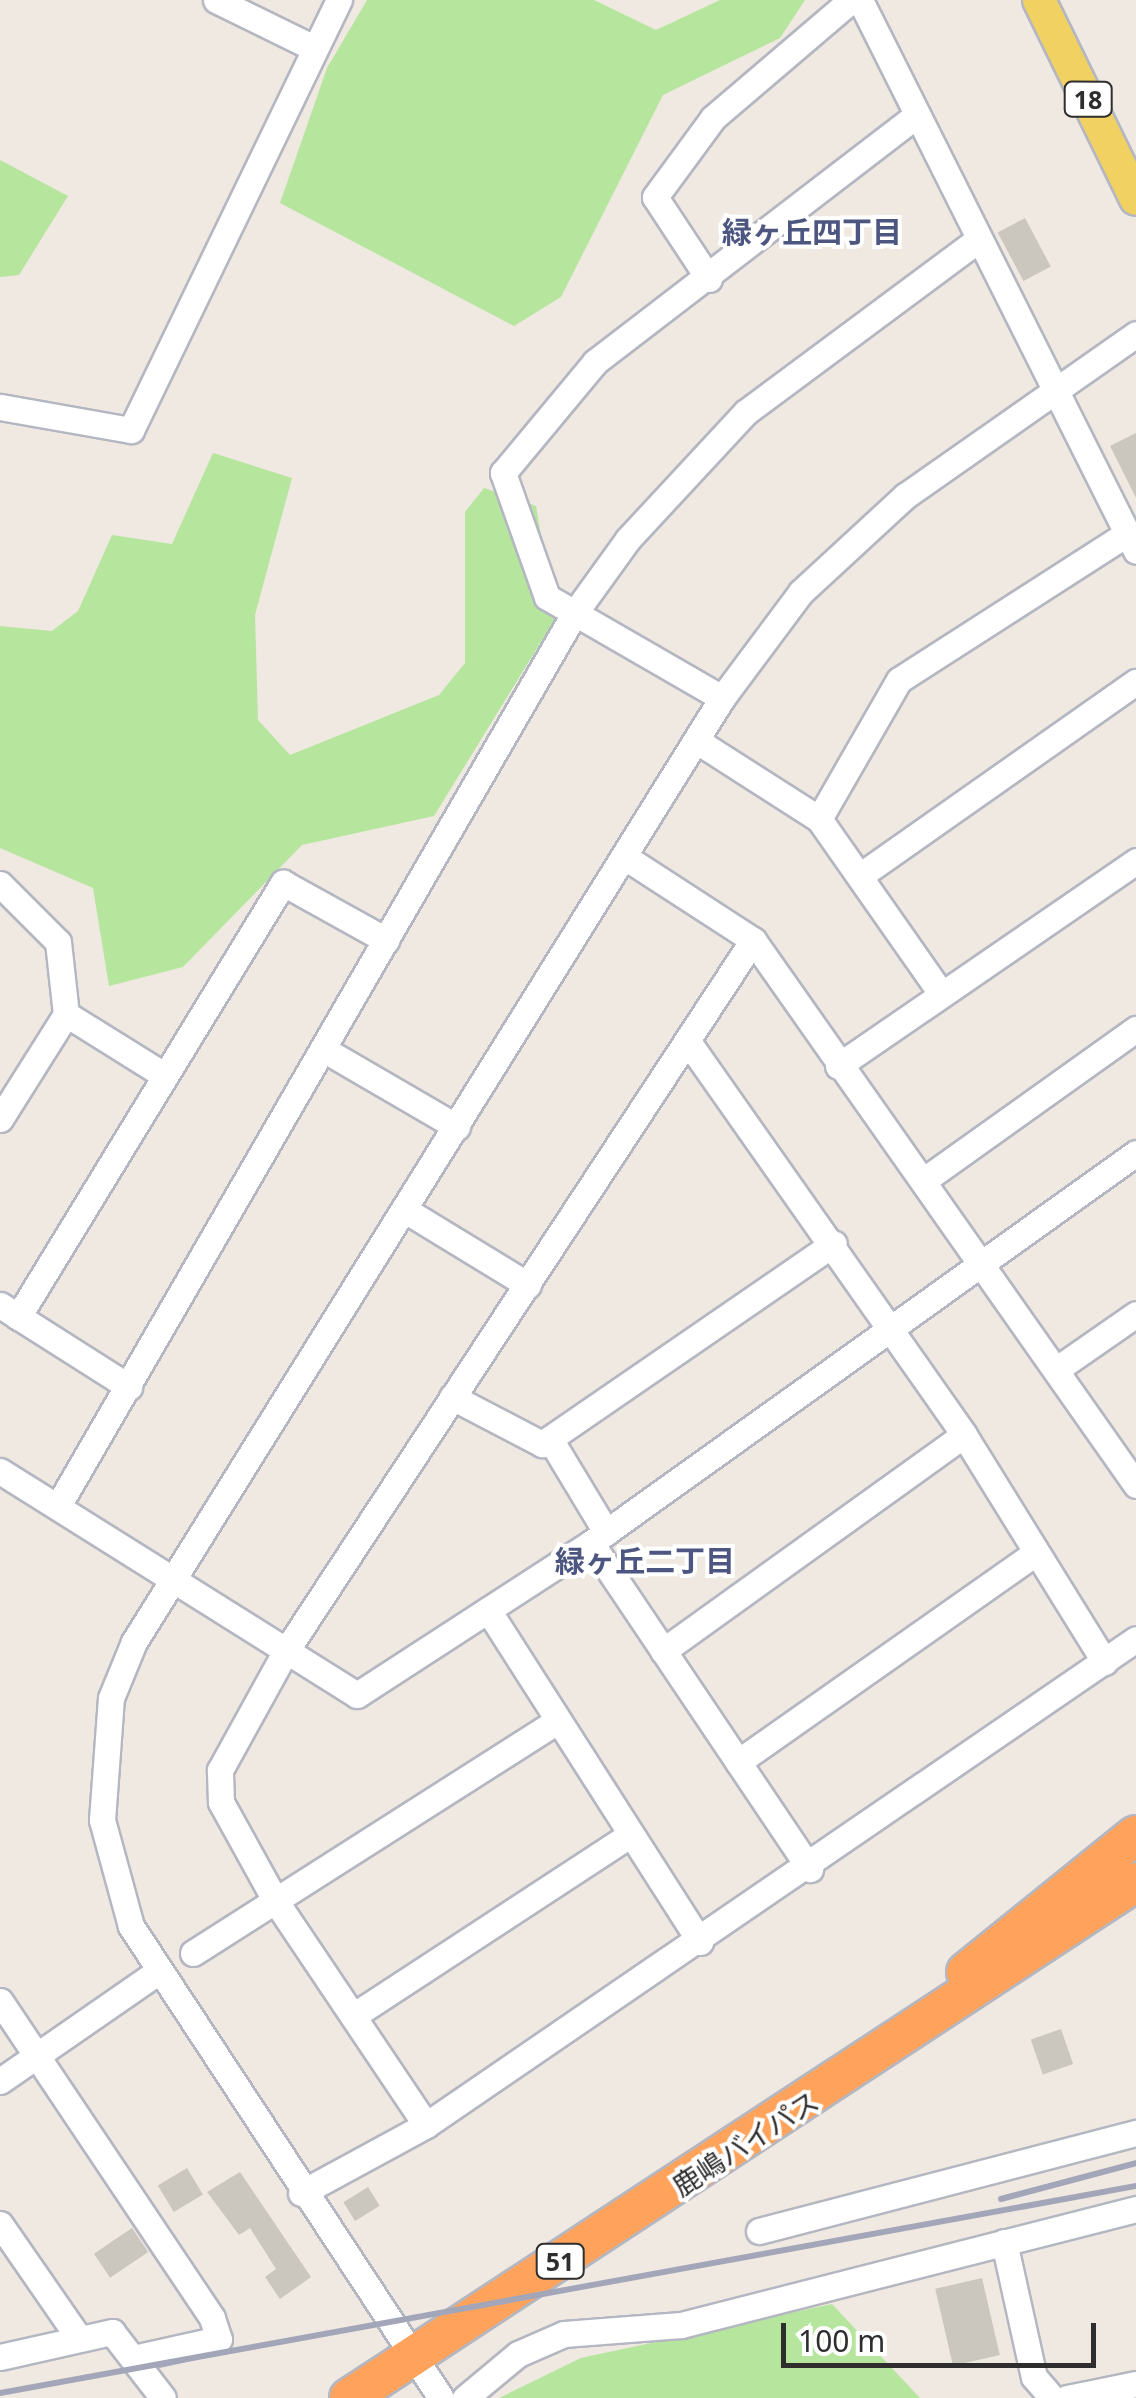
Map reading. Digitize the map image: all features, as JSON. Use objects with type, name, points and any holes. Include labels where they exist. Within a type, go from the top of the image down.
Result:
[{"type":"highway","name":"51","points":[[773,2126],[1136,1835]]},
{"type":"highway","name":"鹿嶋バイパス","points":[[349,2398],[773,2126],[1136,1882]]},
{"type":"highway","name":"51","points":[[1022,1961],[1074,1955],[1136,1912]]},
{"type":"main road","name":"18","points":[[1039,0],[1136,199]]},
{"type":"street","points":[[216,0],[314,48]]},
{"type":"street","points":[[0,407],[131,430],[339,0]]},
{"type":"street","points":[[709,278],[655,197],[713,118],[851,0]]},
{"type":"street","points":[[819,819],[900,680],[1132,542],[1059,390],[975,242],[860,0]]},
{"type":"street","points":[[722,698],[547,597],[503,473],[595,362],[916,116]]},
{"type":"street","points":[[58,1506],[574,614],[671,485],[746,412],[975,242]]},
{"type":"street","points":[[442,2398],[409,2356],[159,1971],[111,1874],[101,1762],[111,1698],[174,1580],[722,698],[850,540],[1136,334]]},
{"type":"street","points":[[861,875],[1136,682]]},
{"type":"street","points":[[698,741],[819,819],[940,992]]},
{"type":"street","points":[[625,857],[754,940],[838,1066],[927,1178],[1134,1479]]},
{"type":"street","points":[[838,1066],[940,992],[1136,861]]},
{"type":"street","points":[[0,884],[58,942],[66,1014],[0,1118]]},
{"type":"street","points":[[129,1387],[9,1311],[283,884],[386,940]]},
{"type":"street","points":[[426,2124],[275,1900],[221,1802],[220,1770],[284,1654],[452,1397],[690,1046],[754,940]]},
{"type":"street","points":[[66,1014],[164,1075]]},
{"type":"street","points":[[927,1178],[1136,1029]]},
{"type":"street","points":[[690,1046],[834,1243],[887,1327],[964,1435],[1032,1555],[1105,1662]]},
{"type":"street","points":[[324,1048],[457,1126]]},
{"type":"street","points":[[0,1471],[284,1654],[357,1695],[598,1537],[980,1260],[1136,1153]]},
{"type":"street","points":[[405,1210],[528,1285]]},
{"type":"street","points":[[452,1397],[542,1444],[834,1243]]},
{"type":"street","points":[[1057,1369],[1136,1314]]},
{"type":"street","points":[[664,1651],[964,1435]]},
{"type":"street","points":[[550,1439],[598,1537],[664,1651],[810,1869]]},
{"type":"street","points":[[738,1762],[1032,1555]]},
{"type":"street","points":[[488,1610],[628,1836],[700,1942]]},
{"type":"street","points":[[301,2193],[426,2124],[810,1869],[1136,1639]]},
{"type":"street","points":[[193,1952],[557,1721]]},
{"type":"street","points":[[353,2016],[628,1836]]},
{"type":"street","points":[[0,2080],[159,1971]]},
{"type":"street","points":[[0,2002],[212,2318],[219,2340],[138,2356]]},
{"type":"street","points":[[759,2231],[1136,2133]]},
{"type":"street","points":[[465,2398],[518,2354],[564,2334],[681,2325],[1136,2209]]},
{"type":"street","points":[[2,2233],[79,2338]]},
{"type":"street","points":[[1004,2242],[1034,2377],[1052,2398]]},
{"type":"street","points":[[0,2357],[112,2332],[138,2356],[163,2398]]},
{"type":"street","points":[[1067,2398],[1136,2384]]},
{"type":"green space","points":[[367,0],[594,0],[656,30],[720,0],[805,0],[780,38],[663,95],[561,297],[514,326],[280,203],[327,68]]},
{"type":"green space","points":[[0,160],[68,196],[19,275],[0,277]]},
{"type":"green space","points":[[213,453],[292,478],[255,615],[258,720],[290,755],[439,695],[465,663],[465,512],[484,488],[536,506],[555,619],[434,816],[302,845],[183,967],[109,986],[93,888],[0,848],[0,626],[52,631],[78,611],[112,535],[172,544]]},
{"type":"green space","points":[[832,2304],[920,2398],[499,2398],[581,2358]]},
{"type":"building","points":[[1025,218],[1051,267],[1023,281],[998,233]]},
{"type":"building","points":[[1136,433],[1136,498],[1110,446]]},
{"type":"building","points":[[1061,2029],[1073,2064],[1043,2074],[1031,2039]]},
{"type":"building","points":[[187,2168],[203,2195],[174,2212],[158,2186]]},
{"type":"building","points":[[240,2172],[311,2277],[280,2299],[265,2277],[276,2269],[250,2228],[239,2235],[207,2192]]},
{"type":"building","points":[[368,2187],[380,2206],[355,2221],[343,2202]]},
{"type":"building","points":[[132,2228],[148,2252],[110,2278],[94,2254]]},
{"type":"building","points":[[982,2278],[1000,2355],[953,2366],[935,2289]]},
{"type":"railway","points":[[1001,2199],[1136,2163]]},
{"type":"railway","points":[[0,2393],[1136,2186]]},
{"type":"district","name":"緑ヶ丘四丁目","points":[[812,232]]},
{"type":"district","name":"緑ヶ丘二丁目","points":[[645,1561]]}]
